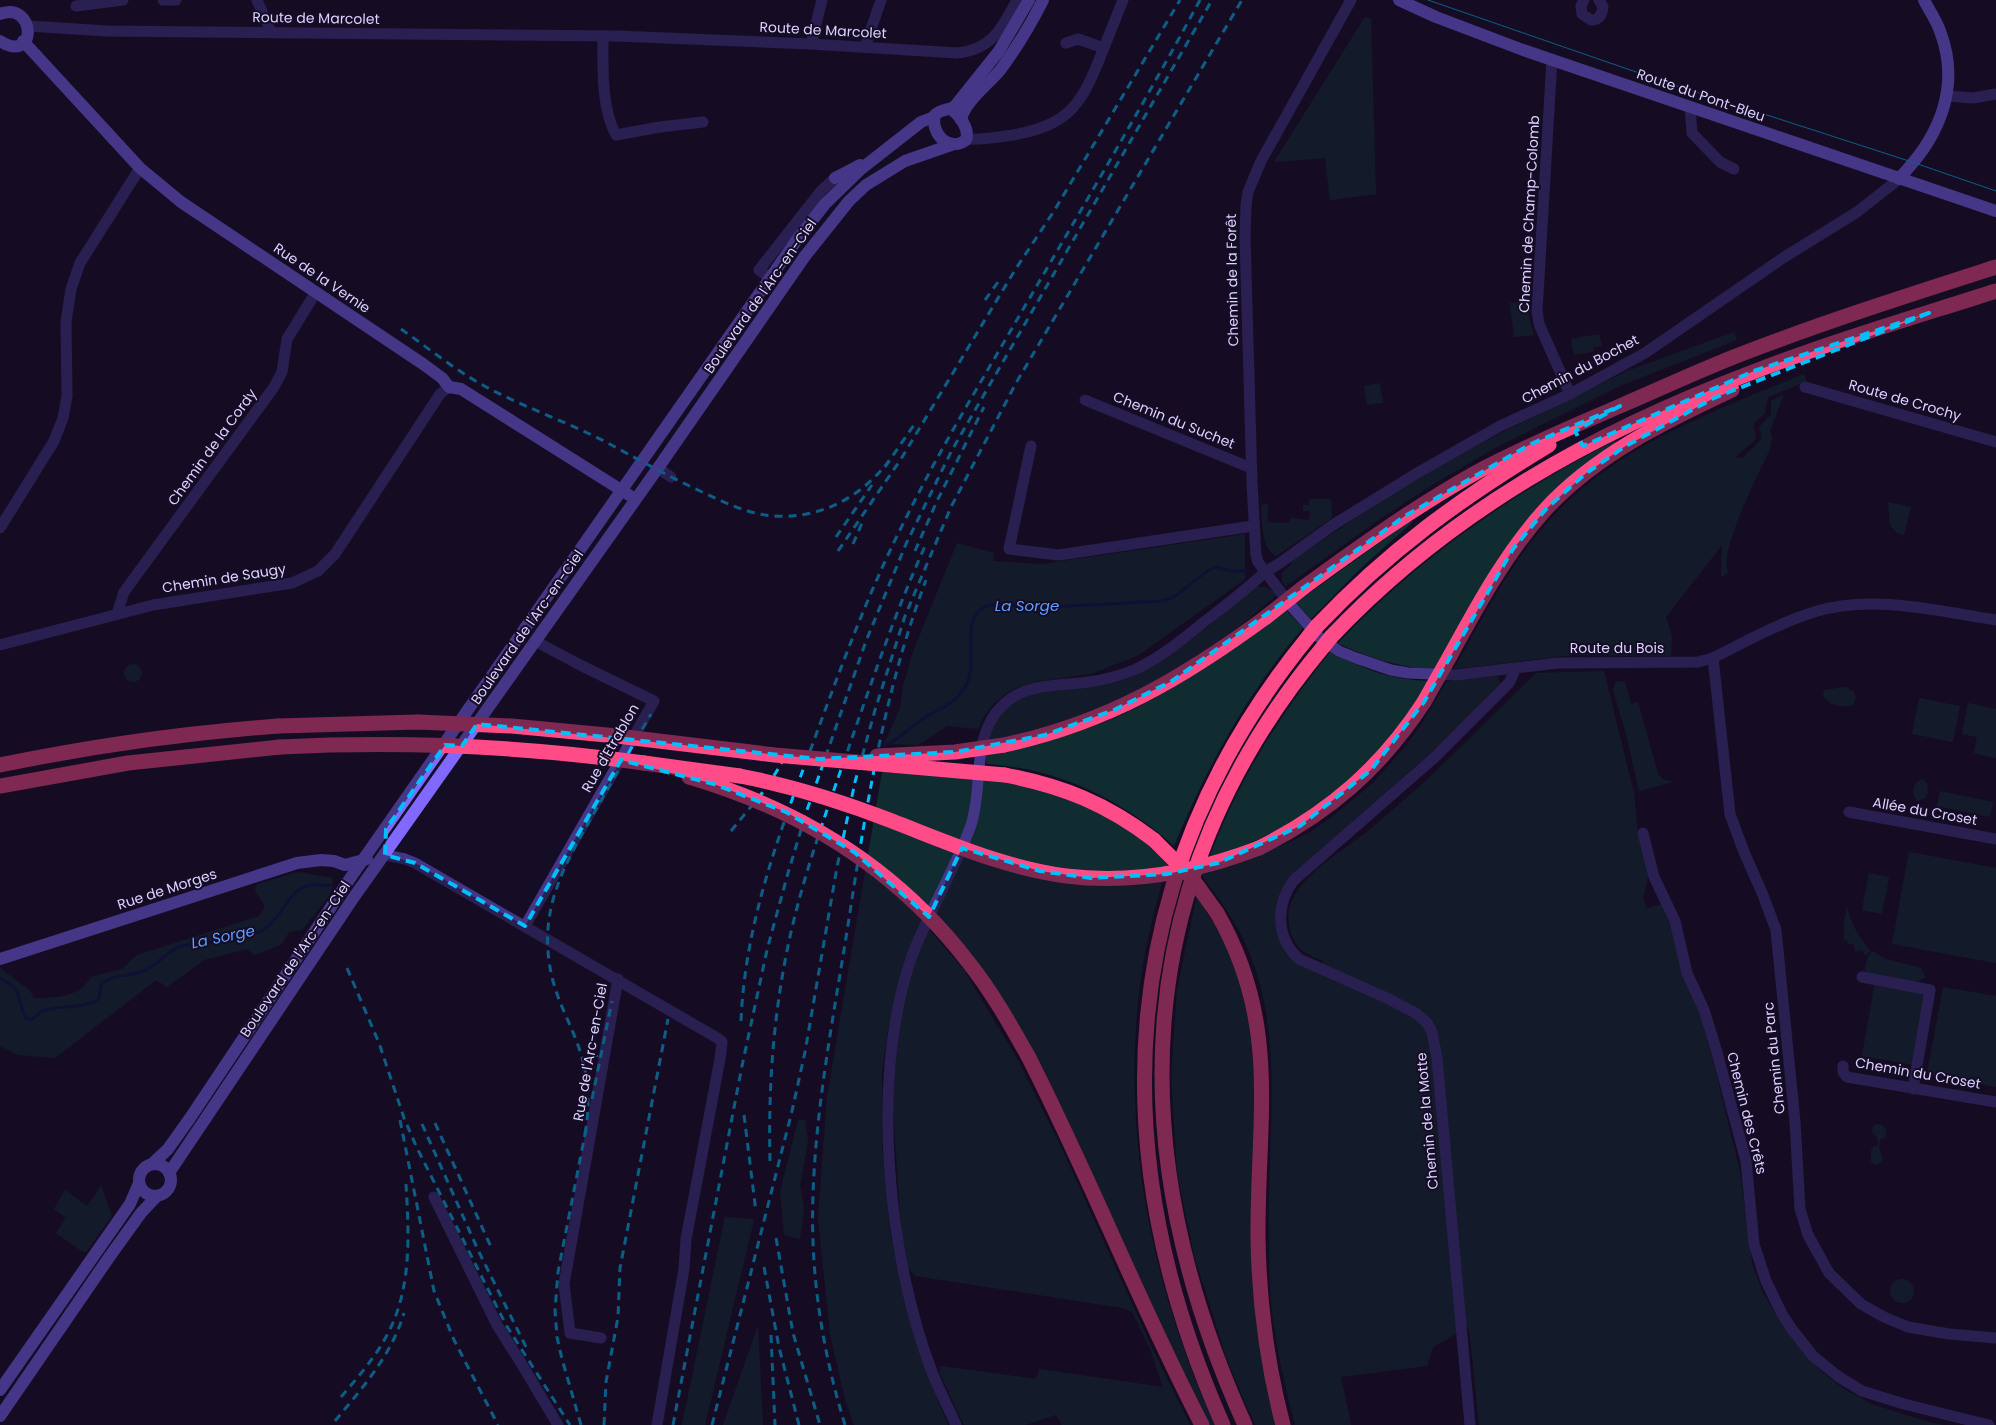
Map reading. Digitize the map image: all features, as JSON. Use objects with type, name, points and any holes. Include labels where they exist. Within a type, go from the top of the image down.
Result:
[{"type":"highway","points":[[819,759],[940,753],[1004,745],[1072,727],[1134,701],[1191,669],[1386,529],[1470,477],[1531,444],[1685,377],[1764,346],[1996,267]]},
{"type":"highway","points":[[1245,1425],[1218,1362],[1184,1256],[1168,1170],[1162,1113],[1162,1063],[1164,1019],[1170,976],[1180,924],[1198,864],[1217,814],[1246,756],[1270,716],[1327,642],[1376,592],[1440,537],[1495,499],[1573,453],[1651,414],[1718,385],[1811,351],[1996,291]]},
{"type":"highway","points":[[0,786],[128,763],[280,747],[375,744],[464,746],[558,752],[704,770],[768,782],[868,812],[994,859],[1065,876],[1114,878],[1167,874],[1218,862],[1259,848],[1288,834],[1311,819],[1352,788],[1388,751],[1424,702],[1513,549],[1546,509],[1585,474],[1624,447],[1714,398],[1797,362],[1929,313]]},
{"type":"highway","points":[[1222,1425],[1185,1325],[1162,1239],[1153,1196],[1144,1107],[1144,1062],[1152,974],[1163,920],[1181,858],[1201,807],[1219,769],[1243,727],[1275,679],[1313,631],[1380,564],[1436,519],[1517,465],[1620,406]]},
{"type":"highway","points":[[0,765],[126,742],[218,730],[278,726],[418,722],[512,726],[819,759],[1005,775],[1048,784],[1074,793],[1123,818],[1154,840],[1192,878],[1217,913],[1238,954],[1247,979],[1258,1029],[1263,1090],[1258,1237],[1260,1289],[1267,1349],[1284,1425]]},
{"type":"highway","points":[[644,763],[722,787],[770,805],[832,838],[875,868],[917,904],[970,963],[999,1006],[1028,1056],[1061,1123],[1158,1336],[1202,1425]]},
{"type":"main road","points":[[951,109],[982,73],[1010,35],[1029,0]]},
{"type":"main road","points":[[961,120],[966,107],[999,72],[1018,45],[1043,0]]},
{"type":"main road","name":"Route du Pont-Bleu","points":[[1399,0],[1436,18],[1552,59],[1996,211]]},
{"type":"main road","points":[[1899,179],[1928,142],[1948,96],[1949,72],[1943,41],[1924,0]]},
{"type":"main road","points":[[0,14],[9,10],[20,12],[25,16],[29,26],[29,32],[22,42],[12,45],[0,41]]},
{"type":"main road","name":"Rue de la Vernie","points":[[22,42],[140,168],[181,202],[423,364],[442,378],[449,387],[461,389],[635,499]]},
{"type":"main road","points":[[942,109],[951,109],[961,120],[967,132],[967,139],[961,144],[951,145],[946,143],[934,125],[934,117],[942,109]]},
{"type":"main road","name":"Boulevard de l'Arc-en-Ciel","points":[[366,859],[770,278],[825,204],[861,169],[921,122],[934,117]]},
{"type":"main road","name":"Boulevard de l'Arc-en-Ciel","points":[[169,1173],[354,897],[658,468],[805,256],[849,201],[866,185],[891,168],[920,155],[951,145]]},
{"type":"main road","points":[[835,178],[882,153]]},
{"type":"main road","points":[[385,855],[386,829]]},
{"type":"main road","name":"Rue de Morges","points":[[0,959],[291,865],[321,860],[334,861],[349,870],[366,859],[385,855]]},
{"type":"main road","points":[[349,870],[354,897]]},
{"type":"main road","name":"Boulevard de l'Arc-en-Ciel","points":[[152,1164],[168,1149],[190,1118],[349,870]]},
{"type":"main road","points":[[0,1390],[130,1204],[142,1171],[152,1164],[162,1166],[169,1173],[171,1180],[169,1188],[164,1194],[156,1197],[141,1213],[110,1256],[4,1410],[5,1425]]},
{"type":"main road","points":[[139,1183],[144,1193],[156,1197]]},
{"type":"street","points":[[76,6],[123,0]]},
{"type":"street","points":[[163,0],[176,0]]},
{"type":"street","points":[[257,0],[271,32]]},
{"type":"street","points":[[811,44],[822,0]]},
{"type":"street","points":[[865,47],[881,0]]},
{"type":"street","name":"Route de Marcolet","points":[[29,26],[106,31],[603,36],[811,44],[923,52],[964,52],[985,46],[999,30],[1016,0]]},
{"type":"street","points":[[967,139],[984,139],[1044,127],[1073,109],[1086,91],[1123,0]]},
{"type":"street","name":"Chemin de la Forêt","points":[[1265,572],[1257,559],[1253,526],[1245,240],[1246,205],[1248,192],[1261,161],[1351,0]]},
{"type":"street","points":[[1584,0],[1581,6],[1582,14],[1591,20],[1596,19],[1602,14],[1603,7],[1599,0]]},
{"type":"street","points":[[603,36],[604,91],[612,127],[616,135],[660,126],[703,122]]},
{"type":"street","points":[[1066,43],[1078,39],[1104,48]]},
{"type":"street","name":"Chemin de Champ-Colomb","points":[[1552,59],[1538,311],[1539,324],[1570,394]]},
{"type":"street","points":[[1948,96],[1973,98],[1996,94]]},
{"type":"street","points":[[1690,107],[1692,133],[1720,162],[1734,169]]},
{"type":"street","points":[[0,528],[54,441],[63,418],[67,396],[66,322],[71,289],[80,263],[140,168]]},
{"type":"street","name":"Boulevard de l'Arc-en-Ciel","points":[[770,278],[759,270],[821,191],[835,178]]},
{"type":"street","name":"Chemin du Bochet","points":[[956,1425],[932,1372],[902,1261],[892,1192],[889,1145],[889,1071],[893,1031],[913,955],[966,840],[974,817],[982,745],[986,731],[1000,707],[1019,694],[1037,688],[1101,680],[1136,669],[1153,660],[1173,647],[1265,572],[1333,525],[1419,472],[1500,426],[1570,394],[1645,353],[1783,258],[1857,212],[1899,179]]},
{"type":"street","name":"Chemin de la Cordy","points":[[117,614],[124,592],[274,387],[282,372],[287,339],[316,292]]},
{"type":"street","name":"Chemin de Saugy","points":[[0,645],[117,614],[190,598],[292,583],[318,571],[330,561],[346,541],[440,394],[449,387]]},
{"type":"street","name":"Route de Crochy","points":[[1805,387],[1996,442]]},
{"type":"street","name":"Chemin du Suchet","points":[[1085,400],[1251,468]]},
{"type":"street","points":[[1031,446],[1009,548],[1058,555],[1253,526]]},
{"type":"street","points":[[658,468],[669,474],[670,477]]},
{"type":"street","name":"Route du Bois","points":[[1265,572],[1298,615],[1320,638],[1339,651],[1373,665],[1408,673],[1430,675],[1476,674],[1558,663],[1689,663],[1712,658],[1806,615],[1833,608],[1869,604],[1894,605],[1996,620]]},
{"type":"street","name":"Rue d'Etrablon","points":[[525,926],[654,701],[535,641]]},
{"type":"street","name":"Chemin du Parc","points":[[1712,658],[1730,814],[1744,852],[1764,895],[1776,930],[1796,1122],[1800,1200],[1805,1227],[1821,1262],[1829,1273],[1861,1304],[1884,1317],[1908,1327],[1949,1334],[1996,1338]]},
{"type":"street","name":"Chemin de la Motte","points":[[1470,1425],[1437,1058],[1432,1032],[1423,1019],[1399,1004],[1299,959],[1289,948],[1283,936],[1280,923],[1281,909],[1286,892],[1294,880],[1448,744],[1509,682],[1514,669]]},
{"type":"street","name":"Allée du Croset","points":[[1849,812],[1996,839]]},
{"type":"street","name":"Chemin des Crêts","points":[[1643,833],[1654,877],[1678,929],[1687,973],[1704,1010],[1716,1049],[1746,1161],[1754,1244],[1766,1281],[1782,1314],[1813,1356],[1839,1377],[1862,1390],[1904,1404],[1989,1425]]},
{"type":"street","points":[[385,855],[414,863],[618,979]]},
{"type":"street","points":[[1862,977],[1930,990],[1913,1089]]},
{"type":"street","name":"Rue de l'Arc-en-Ciel","points":[[601,1338],[570,1333],[564,1284],[618,979],[722,1042],[686,1238],[684,1269],[657,1425]]},
{"type":"street","name":"Chemin du Croset","points":[[1843,1066],[1843,1072],[1847,1077],[1996,1102]]},
{"type":"street","points":[[434,1197],[497,1325],[558,1425]]},
{"type":"highlighted area","points":[[1929,313],[1714,398],[1624,447],[1585,474],[1546,509],[1513,549],[1424,702],[1371,770],[1300,826],[1218,863],[1167,874],[1091,878],[1040,871],[962,848],[929,917],[854,852],[786,812],[714,784],[621,760],[525,926],[415,863],[385,855],[386,829],[445,745],[462,746],[477,724],[819,759],[955,752],[1045,735],[1114,710],[1172,681],[1405,516],[1531,444],[1620,406],[1575,431],[1583,446],[1754,371]]},
{"type":"green space","points":[[1365,17],[1371,19],[1376,194],[1330,200],[1325,158],[1274,162]]},
{"type":"green space","points":[[1528,301],[1529,317],[1534,335],[1514,337],[1510,303]]},
{"type":"green space","points":[[1734,332],[1737,340],[1622,385],[1495,448],[1432,485],[1380,519],[1285,587],[1282,573],[1292,563],[1291,561],[1380,502],[1445,463],[1627,371]]},
{"type":"green space","points":[[1599,334],[1602,346],[1593,347],[1593,352],[1574,355],[1571,339]]},
{"type":"green space","points":[[1804,374],[1807,381],[1768,397],[1765,413],[1753,424],[1756,436],[1753,442],[1735,457],[1743,458],[1762,438],[1759,427],[1771,415],[1771,401],[1784,394],[1770,431],[1772,438],[1770,449],[1734,530],[1726,562],[1728,573],[1721,577],[1722,545],[1666,617],[1672,637],[1671,656],[1572,655],[1454,669],[1500,588],[1525,550],[1555,514],[1581,489],[1640,448],[1672,431]]},
{"type":"green space","points":[[1380,383],[1383,403],[1367,405],[1364,386]]},
{"type":"green space","points":[[1614,441],[1616,443],[1583,465],[1558,487],[1435,670],[1385,661],[1362,654],[1338,643],[1401,583],[1467,530],[1538,484]]},
{"type":"green space","points":[[1309,499],[1331,499],[1332,518],[1276,556],[1267,547],[1262,525],[1261,505],[1268,504],[1267,522],[1290,523],[1290,518],[1309,520],[1310,511],[1303,511],[1303,505],[1309,505]]},
{"type":"green space","points":[[1888,502],[1911,507],[1904,535],[1897,533],[1890,525]]},
{"type":"green space","points":[[1411,520],[1413,522],[1363,566],[1311,619],[1296,603]]},
{"type":"green space","points":[[1245,534],[1245,579],[1139,655],[1091,674],[1040,681],[1013,689],[994,703],[983,718],[978,729],[947,726],[918,745],[884,744],[900,708],[903,686],[913,652],[957,543],[994,553],[993,561],[1042,564]]},
{"type":"green space","points":[[1256,587],[1266,587],[1278,594],[1203,652],[1145,686],[1084,714],[1053,725],[988,741],[997,719],[1011,704],[1027,696],[1044,691],[1118,682],[1134,676],[1182,647]]},
{"type":"green space","points":[[1286,610],[1303,628],[1264,678],[1230,732],[1200,788],[1174,846],[1132,814],[1110,800],[1087,789],[1063,779],[1038,772],[986,764],[986,754],[1072,734],[1093,727],[1153,699],[1204,668]]},
{"type":"green space","points":[[1331,651],[1354,664],[1378,673],[1403,679],[1429,681],[1415,704],[1383,746],[1365,766],[1325,801],[1303,816],[1271,833],[1209,859],[1233,803],[1261,750],[1294,699]]},
{"type":"green space","points":[[129,664],[137,664],[142,669],[140,680],[129,682],[124,677],[124,669]]},
{"type":"green space","points":[[1604,671],[1634,793],[1638,833],[1649,874],[1643,899],[1647,908],[1662,904],[1675,938],[1682,972],[1701,1018],[1740,1172],[1752,1263],[1762,1291],[1782,1325],[1803,1351],[1822,1372],[1844,1389],[1874,1405],[1943,1425],[1479,1425],[1468,1327],[1433,1347],[1427,1366],[1341,1377],[1351,1425],[1295,1425],[1276,1342],[1271,1308],[1269,1179],[1272,1107],[1269,1036],[1264,1000],[1254,966],[1240,932],[1200,873],[1290,842],[1310,832],[1373,783],[1419,728],[1447,681],[1498,676],[1500,684],[1445,740],[1293,874],[1277,929],[1320,972],[1323,961],[1299,947],[1292,935],[1289,922],[1291,903],[1297,892],[1314,872],[1368,831],[1422,784],[1536,673]]},
{"type":"green space","points":[[1616,681],[1625,682],[1631,704],[1638,702],[1658,774],[1663,779],[1672,782],[1639,791],[1626,734],[1613,690]]},
{"type":"green space","points":[[1846,687],[1854,692],[1856,698],[1853,705],[1836,705],[1829,702],[1823,695],[1824,690]]},
{"type":"green space","points":[[1919,698],[1960,706],[1953,742],[1912,734]]},
{"type":"green space","points":[[1968,703],[1996,709],[1996,758],[1974,753],[1977,737],[1962,734]]},
{"type":"green space","points":[[882,772],[973,778],[969,816],[963,837],[906,958],[888,1030],[882,1070],[882,1146],[890,1231],[898,1273],[915,1335],[932,1386],[948,1425],[854,1425],[845,1399],[830,1334],[818,1218],[827,1097]]},
{"type":"green space","points":[[983,779],[1048,792],[1083,804],[1122,826],[1168,862],[1152,922],[1140,984],[1134,1076],[1136,1128],[1150,1230],[1162,1280],[1177,1329],[1215,1425],[1208,1425],[1143,1291],[1081,1148],[1044,1070],[1009,1010],[935,913]]},
{"type":"green space","points":[[1922,779],[1927,783],[1928,792],[1925,798],[1918,801],[1913,791],[1915,784]]},
{"type":"green space","points":[[1940,791],[1993,802],[1990,817],[1937,806]]},
{"type":"green space","points":[[1909,852],[1996,868],[1996,963],[1892,944]]},
{"type":"green space","points":[[298,872],[333,878],[332,889],[330,895],[302,930],[289,932],[282,944],[255,955],[247,949],[204,960],[167,987],[156,980],[55,1058],[18,1055],[0,1046],[0,968],[30,991],[34,998],[58,997],[73,993],[86,984],[91,977],[122,969],[137,955],[259,916],[265,907],[255,890],[257,884]]},
{"type":"green space","points":[[1869,873],[1889,877],[1882,914],[1862,910]]},
{"type":"green space","points":[[1197,895],[1230,952],[1241,984],[1250,1024],[1276,1425],[1255,1425],[1227,1360],[1194,1255],[1177,1172],[1171,1076],[1177,989]]},
{"type":"green space","points":[[1847,906],[1856,930],[1870,950],[1866,956],[1862,950],[1855,951],[1854,944],[1848,944],[1847,940],[1844,940],[1844,922]]},
{"type":"green space","points":[[927,927],[964,970],[1018,1060],[1063,1151],[1152,1348],[1190,1425],[1062,1425],[1056,1415],[1025,1425],[964,1425],[939,1372],[941,1366],[1036,1379],[1039,1369],[1163,1387],[1150,1349],[1132,1312],[1123,1308],[915,1276],[908,1268],[901,1229],[893,1106],[897,1034],[907,988]]},
{"type":"green space","points":[[1872,951],[1885,959],[1921,968],[1925,977],[1914,984],[1864,975],[1867,959]]},
{"type":"green space","points":[[1875,983],[1924,992],[1914,1065],[1862,1056]]},
{"type":"green space","points":[[1943,987],[1996,996],[1996,1087],[1927,1074]]},
{"type":"green space","points":[[798,1120],[805,1120],[808,1141],[800,1185],[804,1209],[800,1239],[784,1235],[780,1192]]},
{"type":"green space","points":[[1880,1124],[1885,1128],[1886,1132],[1885,1138],[1880,1139],[1879,1146],[1883,1160],[1875,1165],[1871,1162],[1871,1151],[1873,1146],[1877,1146],[1878,1138],[1873,1134],[1872,1129],[1874,1125]]},
{"type":"green space","points":[[101,1186],[112,1216],[86,1252],[80,1250],[56,1233],[66,1218],[54,1209],[65,1190],[87,1206]]},
{"type":"green space","points":[[725,1217],[754,1219],[705,1425],[682,1425]]},
{"type":"green space","points":[[1902,1279],[1907,1280],[1913,1286],[1913,1296],[1907,1302],[1902,1303],[1897,1302],[1891,1296],[1890,1291],[1891,1286],[1897,1280]]},
{"type":"green space","points":[[758,1326],[763,1425],[723,1425]]},
{"type":"waterway","name":"La Sorge","points":[[884,746],[921,720],[949,704],[964,689],[969,679],[971,668],[972,623],[976,615],[989,605],[1002,604],[1036,607],[1162,601],[1175,596],[1215,567],[1231,571],[1246,571]]},
{"type":"waterway","name":"La Sorge","points":[[0,978],[16,989],[25,1017],[29,1020],[45,1010],[80,1006],[99,999],[101,984],[115,977],[136,974],[147,970],[176,948],[212,942],[228,935],[259,932],[274,921],[289,900],[300,889],[310,885],[330,885]]},
{"type":"tram line","points":[[1428,0],[1665,82],[1996,191]]},
{"type":"railway","points":[[838,551],[901,459],[1015,270],[1054,211],[1180,0]]},
{"type":"railway","points":[[741,1021],[749,949],[776,845],[845,657],[880,573],[918,494],[944,446],[1131,124],[1200,0]]},
{"type":"railway","points":[[673,1425],[742,1066],[767,950],[807,810],[866,641],[906,544],[952,450],[1212,0]]},
{"type":"railway","points":[[712,1425],[792,1111],[805,1052],[837,867],[855,782],[875,710],[905,616],[951,507],[1016,383],[1242,0]]},
{"type":"railway","points":[[985,300],[1001,278]]},
{"type":"railway","points":[[401,329],[480,384],[592,435],[700,491],[754,513],[791,516],[808,514],[824,509],[853,495],[878,474],[889,461]]},
{"type":"railway","points":[[915,551],[937,501],[984,407]]},
{"type":"railway","points":[[885,467],[916,422]]},
{"type":"railway","points":[[836,537],[872,485]]},
{"type":"railway","points":[[853,544],[862,523]]},
{"type":"railway","points":[[770,1161],[771,1074],[776,1017],[785,960],[797,908],[818,836],[868,691],[926,544]]},
{"type":"railway","points":[[845,1425],[824,1340],[816,1282],[813,1195],[818,1127],[862,837],[878,750],[899,664],[926,580]]},
{"type":"railway","points":[[585,1134],[588,1113],[587,1082],[577,1042],[561,1005],[552,977],[548,952],[548,929],[551,908],[557,887],[575,847],[651,714]]},
{"type":"railway","points":[[731,831],[767,787],[789,751]]},
{"type":"railway","points":[[347,968],[379,1043],[404,1118],[417,1148],[506,1325],[570,1425]]},
{"type":"railway","points":[[592,1099],[612,1001]]},
{"type":"railway","points":[[604,1425],[606,1382],[618,1317],[620,1268],[668,1019]]},
{"type":"railway","points":[[591,1028],[597,1057]]},
{"type":"railway","points":[[744,1115],[756,1212]]},
{"type":"railway","points":[[400,1120],[434,1291],[454,1340],[498,1425]]},
{"type":"railway","points":[[435,1123],[491,1247]]},
{"type":"railway","points":[[422,1124],[478,1250],[528,1351]]},
{"type":"railway","points":[[581,1425],[557,1337],[555,1310],[558,1272],[586,1129]]},
{"type":"railway","points":[[341,1397],[377,1352],[387,1335],[401,1299],[405,1280],[408,1242],[406,1184]]},
{"type":"railway","points":[[776,1238],[793,1333],[820,1425]]},
{"type":"railway","points":[[764,1267],[779,1347],[799,1425]]},
{"type":"railway","points":[[335,1421],[366,1383],[384,1357],[404,1313]]},
{"type":"railway","points":[[771,1335],[775,1425]]}]
